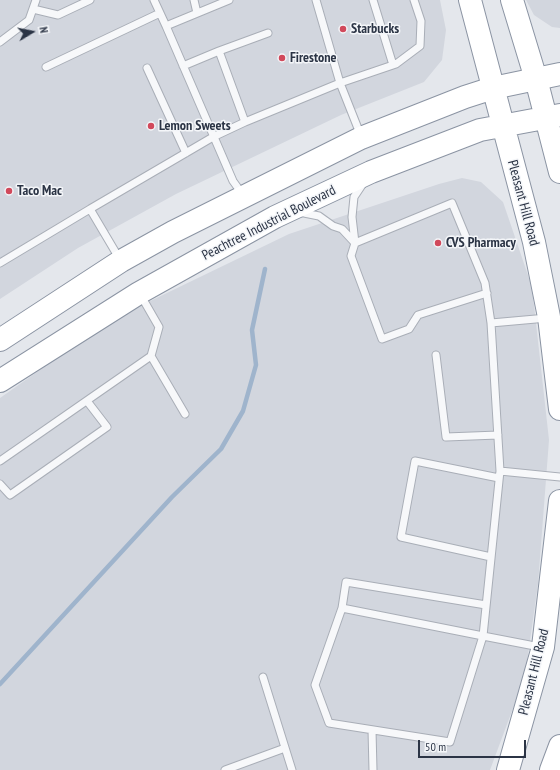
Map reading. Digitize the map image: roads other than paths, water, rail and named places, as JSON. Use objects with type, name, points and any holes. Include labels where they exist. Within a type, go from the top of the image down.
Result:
[{"type":"highway","name":"Pleasant Hill Road","points":[[470,0],[534,242],[549,317],[560,409]]},
{"type":"highway","points":[[512,0],[536,79],[553,116],[560,172]]},
{"type":"highway","points":[[0,340],[121,262],[244,195],[361,138],[443,105],[493,88],[560,74]]},
{"type":"highway","name":"Peachtree Industrial Boulevard","points":[[0,381],[139,293],[289,210],[371,172],[480,130],[553,116]]},
{"type":"highway","name":"Pleasant Hill Road","points":[[508,770],[543,647],[560,501]]},
{"type":"highway","points":[[551,770],[560,746]]},
{"type":"lane","points":[[0,42],[29,20],[36,0]]},
{"type":"lane","points":[[33,9],[58,15],[90,0]]},
{"type":"lane","points":[[154,0],[233,181],[244,195]]},
{"type":"lane","points":[[194,0],[197,13]]},
{"type":"lane","points":[[166,26],[229,0]]},
{"type":"lane","points":[[316,0],[340,83],[361,138]]},
{"type":"lane","points":[[373,0],[393,65]]},
{"type":"lane","points":[[0,263],[213,137],[245,122],[340,83],[393,65],[420,46],[421,21],[414,0]]},
{"type":"lane","points":[[46,67],[160,13]]},
{"type":"lane","points":[[183,66],[268,33]]},
{"type":"lane","points":[[219,51],[245,122]]},
{"type":"lane","points":[[147,68],[186,153]]},
{"type":"lane","points":[[371,172],[354,197],[352,217],[355,243],[351,256],[382,339],[410,329],[418,315],[487,293]]},
{"type":"lane","points":[[355,243],[452,204],[485,283],[487,293],[500,474],[483,636],[450,742],[329,723],[314,685],[342,608],[346,582],[486,605]]},
{"type":"lane","points":[[90,209],[121,262]]},
{"type":"lane","points":[[289,210],[319,216],[333,226],[342,230],[355,243]]},
{"type":"lane","points":[[0,460],[151,356],[159,327],[149,307],[139,293]]},
{"type":"lane","points":[[490,323],[549,317]]},
{"type":"lane","points":[[436,355],[446,437],[498,435]]},
{"type":"lane","points":[[151,356],[185,414]]},
{"type":"lane","points":[[0,484],[10,495],[107,427],[87,401]]},
{"type":"lane","points":[[491,557],[401,537],[415,461],[500,474],[560,477]]},
{"type":"lane","points":[[342,608],[543,647]]},
{"type":"lane","points":[[264,677],[292,770]]},
{"type":"lane","points":[[372,730],[373,770]]},
{"type":"lane","points":[[225,770],[285,748]]},
{"type":"waterway","points":[[0,684],[172,497],[221,449],[243,411],[256,365],[252,330],[265,269]]},
{"type":"place","name":"Starbucks","points":[[343,29]]},
{"type":"place","name":"Firestone","points":[[282,58]]},
{"type":"place","name":"Lemon Sweets","points":[[151,126]]},
{"type":"place","name":"Taco Mac","points":[[9,191]]},
{"type":"place","name":"CVS Pharmacy","points":[[438,243]]}]
